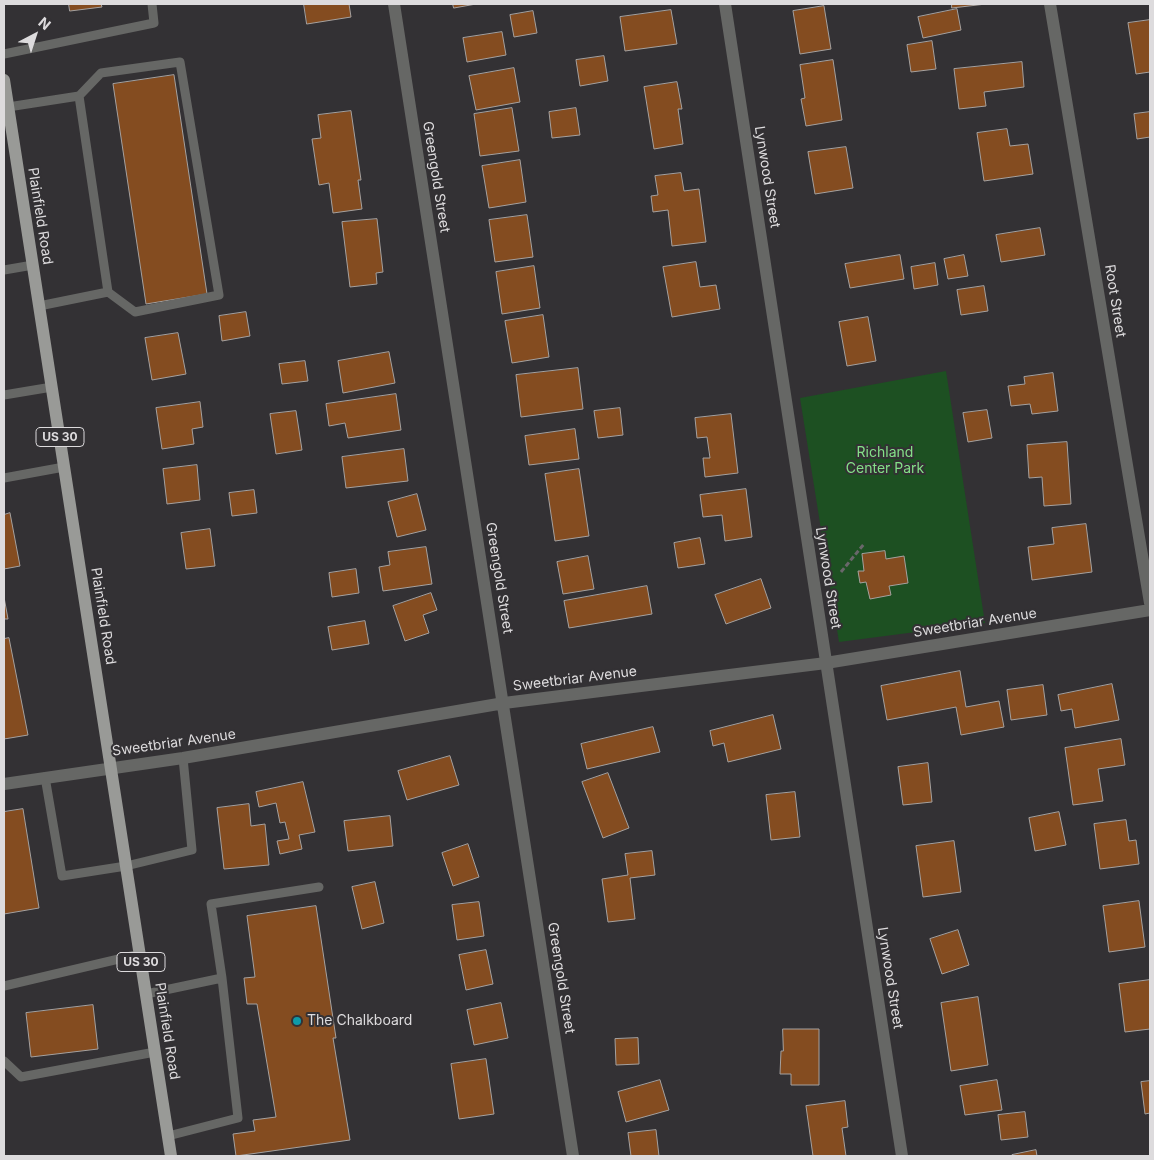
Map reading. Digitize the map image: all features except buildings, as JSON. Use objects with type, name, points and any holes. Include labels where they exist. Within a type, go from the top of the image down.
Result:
[{"type":"main road","name":"Plainfield Road","points":[[4,80],[171,1156]]},
{"type":"street","name":"Greengold Street","points":[[394,4],[504,702],[573,1156]]},
{"type":"street","name":"Lynwood Street","points":[[725,4],[902,1156]]},
{"type":"street","name":"Root Street","points":[[1050,4],[1150,603]]},
{"type":"street","name":"Sweetbriar Avenue","points":[[4,784],[183,758],[504,702],[826,663],[1150,610]]},
{"type":"lane","points":[[4,54],[154,23],[152,4]]},
{"type":"lane","points":[[8,107],[79,96],[101,73],[180,62],[219,295],[135,312],[108,292],[79,96]]},
{"type":"lane","points":[[4,270],[33,265]]},
{"type":"lane","points":[[39,306],[108,292]]},
{"type":"lane","points":[[4,395],[52,387]]},
{"type":"lane","points":[[4,478],[64,467]]},
{"type":"lane","points":[[45,777],[62,876],[126,866],[192,850],[183,758]]},
{"type":"lane","points":[[168,1136],[238,1118],[222,978],[211,904],[318,887]]},
{"type":"lane","points":[[4,986],[140,954]]},
{"type":"lane","points":[[146,994],[222,978]]},
{"type":"lane","points":[[4,1062],[21,1077],[155,1052]]},
{"type":"path","points":[[842,572],[864,544]]},
{"type":"green space","name":"Richland Center Park","points":[[946,371],[985,623],[839,642],[800,398]]},
{"type":"place","name":"The Chalkboard","points":[[297,1021]]}]
